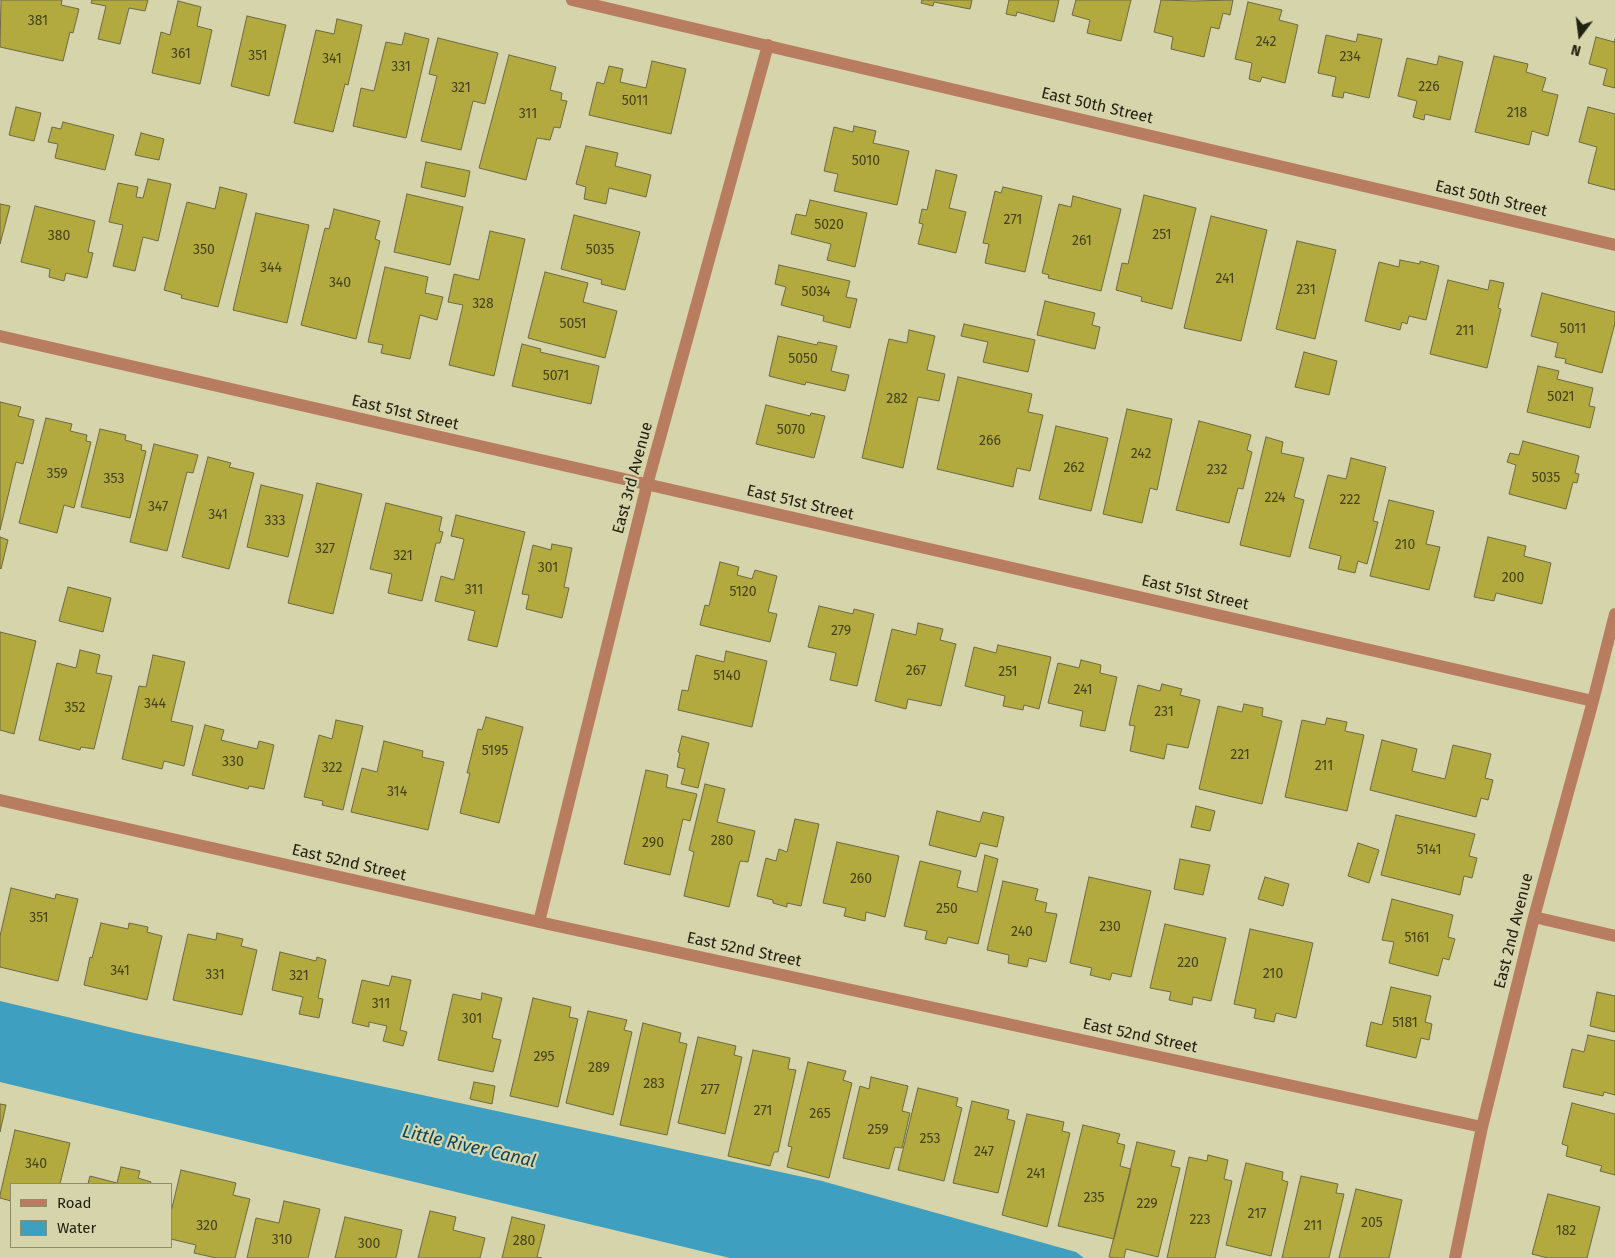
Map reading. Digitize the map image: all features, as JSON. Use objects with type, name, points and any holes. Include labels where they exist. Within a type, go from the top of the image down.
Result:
[{"type":"street","name":"East 50th Street","points":[[572,0],[1615,245]]},
{"type":"street","name":"East 3rd Avenue","points":[[539,922],[647,485],[768,45]]},
{"type":"street","name":"East 51st Street","points":[[0,336],[1593,700]]},
{"type":"street","name":"East 2nd Avenue","points":[[1455,1258],[1482,1127],[1534,917],[1615,614]]},
{"type":"street","name":"East 52nd Street","points":[[0,800],[539,922],[1482,1127]]},
{"type":"street","points":[[1534,917],[1615,936]]},
{"type":"water","name":"Little River Canal","points":[[0,1001],[134,1033],[822,1181],[1076,1252],[1084,1258],[730,1258],[0,1082]]},
{"type":"building","points":[[1,0],[62,0],[61,5],[79,9],[73,33],[70,32],[63,61],[0,47]]},
{"type":"building","points":[[92,0],[148,0],[145,11],[129,8],[120,44],[98,39],[106,6],[91,3]]},
{"type":"building","points":[[922,0],[972,0],[970,9],[934,2],[933,6],[921,3]]},
{"type":"building","points":[[1009,0],[1059,0],[1054,22],[1017,12],[1016,16],[1006,14]]},
{"type":"building","points":[[1076,0],[1131,0],[1121,41],[1087,33],[1090,20],[1072,15]]},
{"type":"building","points":[[1161,0],[1233,0],[1230,15],[1223,13],[1219,29],[1211,27],[1204,57],[1171,49],[1173,37],[1154,32]]},
{"type":"building","points":[[178,1],[201,7],[197,26],[212,30],[200,84],[152,73],[161,32],[170,35]]},
{"type":"building","points":[[1248,2],[1282,10],[1279,20],[1298,25],[1285,83],[1262,77],[1260,82],[1249,79],[1252,63],[1235,59]]},
{"type":"building","points":[[247,16],[286,25],[269,96],[231,86]]},
{"type":"building","points":[[337,19],[362,25],[348,85],[345,84],[333,132],[294,123],[316,30],[334,34]]},
{"type":"building","points":[[405,33],[429,39],[406,138],[353,126],[361,88],[374,91],[386,42],[402,45]]},
{"type":"building","points":[[1358,34],[1382,39],[1369,98],[1344,92],[1343,98],[1332,96],[1336,77],[1318,73],[1326,35],[1356,42]]},
{"type":"building","points":[[1596,37],[1614,42],[1615,39],[1615,88],[1603,85],[1607,69],[1589,64]]},
{"type":"building","points":[[438,38],[498,53],[485,104],[473,101],[461,150],[421,141],[437,76],[429,74]]},
{"type":"building","points":[[509,55],[556,67],[550,90],[562,93],[561,100],[567,101],[560,128],[554,127],[550,140],[537,138],[526,180],[479,168]]},
{"type":"building","points":[[1439,56],[1463,62],[1450,120],[1425,114],[1424,120],[1413,117],[1417,101],[1398,96],[1407,58],[1437,65]]},
{"type":"building","points":[[1494,56],[1528,64],[1526,72],[1546,78],[1542,91],[1558,95],[1548,136],[1532,131],[1529,145],[1475,132]]},
{"type":"building","points":[[652,61],[686,69],[671,134],[589,115],[597,82],[604,84],[609,66],[623,69],[620,82],[646,88]]},
{"type":"building","points":[[16,107],[41,113],[34,141],[9,135]]},
{"type":"building","points":[[1588,107],[1615,114],[1615,190],[1588,183],[1597,147],[1579,142]]},
{"type":"building","points":[[63,122],[114,135],[105,170],[55,158],[58,144],[48,142],[52,127],[61,129]]},
{"type":"building","points":[[854,126],[876,131],[873,143],[909,151],[897,205],[834,191],[838,174],[824,171],[834,127],[853,132]]},
{"type":"building","points":[[141,133],[164,139],[159,160],[135,155]]},
{"type":"building","points":[[586,146],[618,153],[615,166],[651,175],[646,197],[609,188],[606,204],[584,199],[586,187],[576,184]]},
{"type":"building","points":[[426,162],[470,171],[465,197],[421,187]]},
{"type":"building","points":[[936,170],[957,175],[949,208],[966,212],[956,253],[918,244],[923,224],[919,223],[922,209],[927,210]]},
{"type":"building","points":[[148,179],[171,184],[158,241],[143,237],[135,271],[113,266],[123,225],[109,222],[118,183],[138,187],[136,197],[143,198]]},
{"type":"building","points":[[220,187],[247,194],[218,307],[181,298],[182,295],[164,290],[187,202],[215,209]]},
{"type":"building","points":[[1003,187],[1042,196],[1025,272],[985,263],[989,244],[983,243],[995,191],[1001,193]]},
{"type":"building","points":[[407,194],[463,207],[450,265],[394,252]]},
{"type":"building","points":[[1144,195],[1196,208],[1172,309],[1141,301],[1142,297],[1116,290],[1122,263],[1128,264]]},
{"type":"building","points":[[1073,196],[1121,209],[1101,291],[1048,278],[1049,275],[1042,273],[1059,204],[1071,207]]},
{"type":"building","points":[[810,200],[867,213],[855,267],[827,260],[831,244],[791,234],[796,214],[806,216]]},
{"type":"building","points":[[0,204],[10,206],[0,244]]},
{"type":"building","points":[[35,206],[95,221],[88,252],[93,253],[87,278],[66,273],[64,281],[49,277],[50,269],[21,262]]},
{"type":"building","points":[[334,209],[380,221],[375,239],[380,241],[356,339],[301,325],[325,228],[329,229]]},
{"type":"building","points":[[256,213],[309,225],[287,323],[233,310]]},
{"type":"building","points":[[574,215],[640,232],[625,290],[601,284],[602,280],[561,269]]},
{"type":"building","points":[[1211,216],[1267,230],[1241,341],[1184,328]]},
{"type":"building","points":[[490,231],[525,239],[494,376],[449,365],[463,305],[448,302],[454,274],[479,280]]},
{"type":"building","points":[[1297,241],[1336,250],[1315,339],[1276,329]]},
{"type":"building","points":[[1400,260],[1420,264],[1420,261],[1439,266],[1426,320],[1409,316],[1407,324],[1402,322],[1400,330],[1365,321],[1379,262],[1399,267]]},
{"type":"building","points":[[779,265],[850,281],[846,297],[857,299],[850,328],[823,321],[824,316],[781,305],[786,287],[775,284]]},
{"type":"building","points":[[385,267],[428,277],[425,293],[443,297],[437,320],[420,315],[410,359],[381,353],[383,345],[368,342]]},
{"type":"building","points":[[545,272],[588,283],[583,302],[617,311],[605,358],[528,338]]},
{"type":"building","points":[[1448,280],[1488,290],[1490,280],[1504,283],[1498,308],[1501,309],[1487,368],[1430,354]]},
{"type":"building","points":[[1542,293],[1615,312],[1615,323],[1602,373],[1565,363],[1566,359],[1555,357],[1558,343],[1531,336]]},
{"type":"building","points":[[1045,301],[1095,313],[1092,325],[1100,327],[1095,349],[1037,335]]},
{"type":"building","points":[[964,324],[1035,340],[1028,372],[983,362],[988,342],[961,336]]},
{"type":"building","points":[[909,330],[935,336],[927,370],[945,374],[939,401],[918,397],[903,468],[862,458],[889,339],[907,343]]},
{"type":"building","points":[[778,336],[817,345],[818,342],[837,346],[831,371],[849,375],[845,391],[806,382],[805,385],[769,376]]},
{"type":"building","points":[[522,344],[541,349],[540,352],[599,366],[591,404],[512,386]]},
{"type":"building","points":[[1304,352],[1337,361],[1329,395],[1295,387]]},
{"type":"building","points":[[1538,366],[1559,371],[1557,379],[1593,388],[1589,406],[1595,407],[1590,428],[1527,412]]},
{"type":"building","points":[[958,377],[1032,394],[1028,412],[1043,415],[1030,471],[1017,468],[1013,487],[937,469]]},
{"type":"building","points":[[0,402],[21,407],[18,416],[34,420],[23,464],[16,462],[0,530]]},
{"type":"building","points":[[766,405],[810,416],[811,413],[825,416],[814,458],[756,444]]},
{"type":"building","points":[[1127,409],[1172,419],[1157,490],[1150,488],[1142,523],[1103,514]]},
{"type":"building","points":[[46,418],[72,424],[70,431],[87,435],[86,441],[91,442],[74,508],[64,505],[57,533],[19,523]]},
{"type":"building","points":[[1199,421],[1251,435],[1247,450],[1252,452],[1243,489],[1238,488],[1229,523],[1176,510]]},
{"type":"building","points":[[1056,426],[1108,438],[1091,511],[1039,499]]},
{"type":"building","points":[[100,429],[126,435],[125,440],[142,445],[141,450],[146,451],[130,518],[81,507]]},
{"type":"building","points":[[1266,437],[1283,442],[1281,453],[1304,458],[1294,497],[1304,500],[1290,557],[1240,545]]},
{"type":"building","points":[[1523,441],[1579,456],[1575,473],[1579,474],[1577,483],[1573,482],[1566,509],[1509,494],[1516,465],[1507,462],[1510,453],[1519,455]]},
{"type":"building","points":[[154,444],[198,455],[193,473],[187,472],[167,551],[130,542]]},
{"type":"building","points":[[208,457],[231,463],[229,467],[254,473],[229,569],[182,557]]},
{"type":"building","points":[[1351,458],[1386,467],[1373,521],[1378,522],[1367,564],[1358,561],[1355,573],[1338,569],[1341,556],[1309,548],[1328,475],[1346,479]]},
{"type":"building","points":[[317,483],[362,494],[333,614],[288,603]]},
{"type":"building","points":[[261,485],[303,495],[288,557],[247,547]]},
{"type":"building","points":[[1389,500],[1434,511],[1426,544],[1440,547],[1429,590],[1370,576]]},
{"type":"building","points":[[386,503],[442,517],[439,531],[443,532],[440,543],[436,543],[422,601],[388,593],[392,574],[370,569]]},
{"type":"building","points":[[456,515],[525,532],[497,647],[468,640],[475,611],[435,601],[441,576],[454,580],[464,539],[451,536]]},
{"type":"building","points":[[0,537],[8,540],[1,569],[0,568]]},
{"type":"building","points":[[1488,537],[1526,546],[1524,556],[1551,563],[1542,604],[1496,593],[1494,601],[1474,597]]},
{"type":"building","points":[[552,544],[572,548],[564,587],[569,588],[562,618],[526,609],[529,595],[522,594],[533,545],[551,550]]},
{"type":"building","points":[[720,562],[739,567],[737,575],[752,579],[755,570],[777,576],[768,612],[777,614],[770,642],[700,625],[705,605],[709,606]]},
{"type":"building","points":[[68,587],[111,598],[103,632],[59,621]]},
{"type":"building","points":[[819,606],[853,614],[854,609],[874,614],[857,686],[830,680],[836,653],[808,647]]},
{"type":"building","points":[[918,623],[943,629],[940,640],[956,644],[941,706],[908,699],[906,709],[875,701],[892,629],[916,635]]},
{"type":"building","points":[[0,632],[36,641],[14,734],[0,730]]},
{"type":"building","points":[[998,645],[1051,657],[1039,709],[1024,705],[1023,710],[1003,706],[1005,696],[965,686],[974,647],[996,653]]},
{"type":"building","points":[[80,650],[100,655],[96,673],[112,676],[94,749],[81,747],[80,750],[39,740],[57,663],[76,668]]},
{"type":"building","points":[[726,651],[767,661],[752,727],[678,710],[682,690],[688,691],[696,655],[724,662]]},
{"type":"building","points":[[153,655],[185,662],[171,721],[193,726],[184,766],[164,761],[162,769],[122,759],[139,686],[146,687]]},
{"type":"building","points":[[1081,660],[1101,665],[1100,673],[1117,677],[1105,731],[1080,726],[1083,711],[1048,703],[1058,663],[1079,668]]},
{"type":"building","points":[[1162,684],[1182,689],[1180,695],[1200,700],[1188,748],[1167,744],[1164,759],[1130,751],[1135,726],[1129,725],[1138,685],[1160,691]]},
{"type":"building","points":[[1244,704],[1263,708],[1262,716],[1282,721],[1262,804],[1199,789],[1218,706],[1242,712]]},
{"type":"building","points":[[486,717],[523,727],[499,823],[460,813],[470,773],[467,773],[478,729],[482,730]]},
{"type":"building","points":[[1327,718],[1347,722],[1345,731],[1364,735],[1347,811],[1285,797],[1302,720],[1325,725]]},
{"type":"building","points":[[336,720],[363,726],[343,810],[322,805],[323,801],[304,797],[319,735],[332,739]]},
{"type":"building","points":[[205,725],[224,730],[221,740],[257,749],[259,741],[274,745],[264,789],[249,786],[248,789],[192,775]]},
{"type":"building","points":[[682,736],[709,743],[698,788],[681,784],[685,769],[677,767]]},
{"type":"building","points":[[1382,740],[1417,749],[1412,771],[1445,779],[1453,745],[1491,754],[1485,778],[1493,780],[1488,800],[1481,798],[1476,817],[1370,790]]},
{"type":"building","points":[[384,741],[423,751],[422,757],[444,762],[428,830],[351,812],[362,768],[377,772]]},
{"type":"building","points":[[646,770],[668,775],[666,787],[697,794],[690,821],[683,819],[670,875],[624,864]]},
{"type":"building","points":[[705,784],[725,789],[717,822],[755,831],[748,862],[740,861],[729,907],[684,896],[694,852],[689,850]]},
{"type":"building","points":[[1196,806],[1215,811],[1210,831],[1191,827]]},
{"type":"building","points":[[937,811],[980,822],[983,812],[1004,817],[997,847],[980,843],[976,857],[929,845]]},
{"type":"building","points":[[1396,815],[1475,834],[1469,856],[1477,858],[1472,878],[1464,876],[1460,895],[1381,875]]},
{"type":"building","points":[[795,819],[819,824],[801,906],[787,903],[787,907],[773,903],[773,900],[757,896],[766,858],[776,861],[779,849],[787,852]]},
{"type":"building","points":[[837,842],[899,856],[885,917],[866,912],[865,921],[844,916],[846,908],[823,903]]},
{"type":"building","points":[[1358,843],[1379,850],[1369,883],[1348,876]]},
{"type":"building","points":[[985,855],[998,859],[978,944],[948,937],[946,944],[925,939],[927,931],[904,926],[920,861],[961,871],[957,887],[977,892]]},
{"type":"building","points":[[1180,859],[1210,865],[1203,895],[1174,889]]},
{"type":"building","points":[[1089,877],[1151,891],[1131,977],[1112,973],[1110,980],[1090,975],[1092,968],[1070,963]]},
{"type":"building","points":[[1265,877],[1289,884],[1283,906],[1258,899]]},
{"type":"building","points":[[1003,881],[1038,889],[1035,900],[1047,903],[1045,912],[1057,914],[1046,962],[1029,958],[1027,967],[1008,963],[1009,955],[987,950]]},
{"type":"building","points":[[11,888],[55,899],[56,894],[78,899],[58,981],[0,967],[0,936]]},
{"type":"building","points":[[1392,899],[1453,915],[1448,937],[1455,939],[1449,960],[1443,958],[1438,976],[1389,963],[1394,942],[1382,940]]},
{"type":"building","points":[[101,923],[128,929],[129,923],[148,927],[147,932],[162,936],[147,1000],[84,985],[90,957],[92,958]]},
{"type":"building","points":[[1165,924],[1226,938],[1211,1001],[1193,997],[1192,1005],[1169,1000],[1171,992],[1150,988]]},
{"type":"building","points":[[1250,929],[1313,943],[1296,1018],[1276,1013],[1274,1022],[1254,1018],[1256,1009],[1234,1004]]},
{"type":"building","points":[[217,933],[243,939],[241,946],[257,950],[242,1015],[173,1000],[188,934],[216,940]]},
{"type":"building","points":[[280,952],[316,961],[317,957],[326,960],[318,998],[323,999],[319,1018],[299,1014],[303,997],[272,990]]},
{"type":"building","points":[[392,976],[411,980],[400,1030],[407,1032],[403,1046],[383,1041],[387,1026],[369,1022],[369,1027],[352,1023],[362,980],[389,986]]},
{"type":"building","points":[[1391,987],[1431,996],[1425,1022],[1432,1024],[1429,1040],[1421,1038],[1416,1058],[1366,1046],[1371,1022],[1382,1025]]},
{"type":"building","points":[[1597,992],[1615,996],[1615,1032],[1590,1026]]},
{"type":"building","points":[[482,993],[502,998],[492,1038],[501,1040],[493,1072],[438,1060],[453,994],[481,1000]]},
{"type":"building","points":[[533,998],[571,1007],[569,1017],[578,1019],[558,1107],[510,1096]]},
{"type":"building","points":[[588,1011],[627,1020],[624,1030],[632,1032],[613,1115],[566,1103]]},
{"type":"building","points":[[643,1023],[681,1033],[679,1042],[687,1044],[667,1135],[620,1125]]},
{"type":"building","points":[[1588,1035],[1615,1041],[1615,1095],[1604,1092],[1603,1096],[1563,1087],[1572,1049],[1584,1052]]},
{"type":"building","points":[[698,1037],[736,1046],[734,1055],[742,1057],[725,1134],[678,1123]]},
{"type":"building","points":[[753,1050],[790,1058],[788,1069],[796,1070],[778,1152],[774,1152],[770,1166],[728,1156]]},
{"type":"building","points":[[808,1062],[846,1071],[843,1080],[852,1083],[829,1178],[787,1167],[792,1147],[788,1146]]},
{"type":"building","points":[[871,1077],[908,1086],[902,1111],[910,1113],[902,1148],[895,1147],[889,1169],[843,1158],[860,1086],[869,1089]]},
{"type":"building","points":[[474,1082],[495,1086],[492,1104],[470,1099]]},
{"type":"building","points":[[918,1088],[958,1098],[956,1106],[962,1108],[944,1181],[898,1170]]},
{"type":"building","points":[[972,1101],[1009,1110],[1007,1119],[1015,1121],[998,1193],[953,1183]]},
{"type":"building","points":[[1572,1103],[1615,1114],[1615,1175],[1600,1171],[1602,1166],[1566,1156],[1568,1146],[1562,1144]]},
{"type":"building","points":[[0,1104],[6,1105],[0,1132]]},
{"type":"building","points":[[1027,1114],[1064,1122],[1062,1131],[1070,1133],[1047,1227],[1002,1215]]},
{"type":"building","points":[[1083,1125],[1120,1134],[1117,1143],[1125,1145],[1120,1166],[1131,1169],[1114,1239],[1058,1226]]},
{"type":"building","points":[[15,1130],[70,1143],[60,1183],[10,1183],[10,1201],[0,1198]]},
{"type":"building","points":[[1137,1142],[1175,1151],[1171,1166],[1180,1168],[1158,1257],[1126,1249],[1124,1258],[1109,1257]]},
{"type":"building","points":[[1208,1155],[1228,1160],[1224,1179],[1232,1181],[1215,1258],[1167,1258],[1189,1157],[1207,1161]]},
{"type":"building","points":[[1246,1163],[1283,1172],[1282,1180],[1288,1182],[1271,1256],[1226,1245]]},
{"type":"building","points":[[121,1167],[140,1171],[138,1178],[151,1182],[150,1183],[117,1183]]},
{"type":"building","points":[[181,1170],[236,1183],[233,1195],[250,1199],[235,1258],[216,1258],[194,1253],[196,1245],[172,1239],[172,1208]]},
{"type":"building","points":[[90,1176],[117,1183],[88,1183]]},
{"type":"building","points":[[1301,1176],[1338,1184],[1336,1193],[1344,1194],[1329,1258],[1282,1258]]},
{"type":"building","points":[[1356,1189],[1402,1200],[1389,1258],[1339,1258]]},
{"type":"building","points":[[1548,1194],[1600,1207],[1587,1258],[1548,1258],[1532,1254]]},
{"type":"building","points":[[284,1201],[320,1209],[308,1258],[247,1258],[256,1218],[279,1223]]},
{"type":"building","points":[[430,1211],[456,1217],[453,1230],[485,1238],[480,1258],[418,1258]]},
{"type":"building","points":[[345,1217],[402,1230],[396,1258],[335,1258]]},
{"type":"building","points":[[512,1217],[545,1225],[537,1257],[542,1258],[502,1258]]}]
